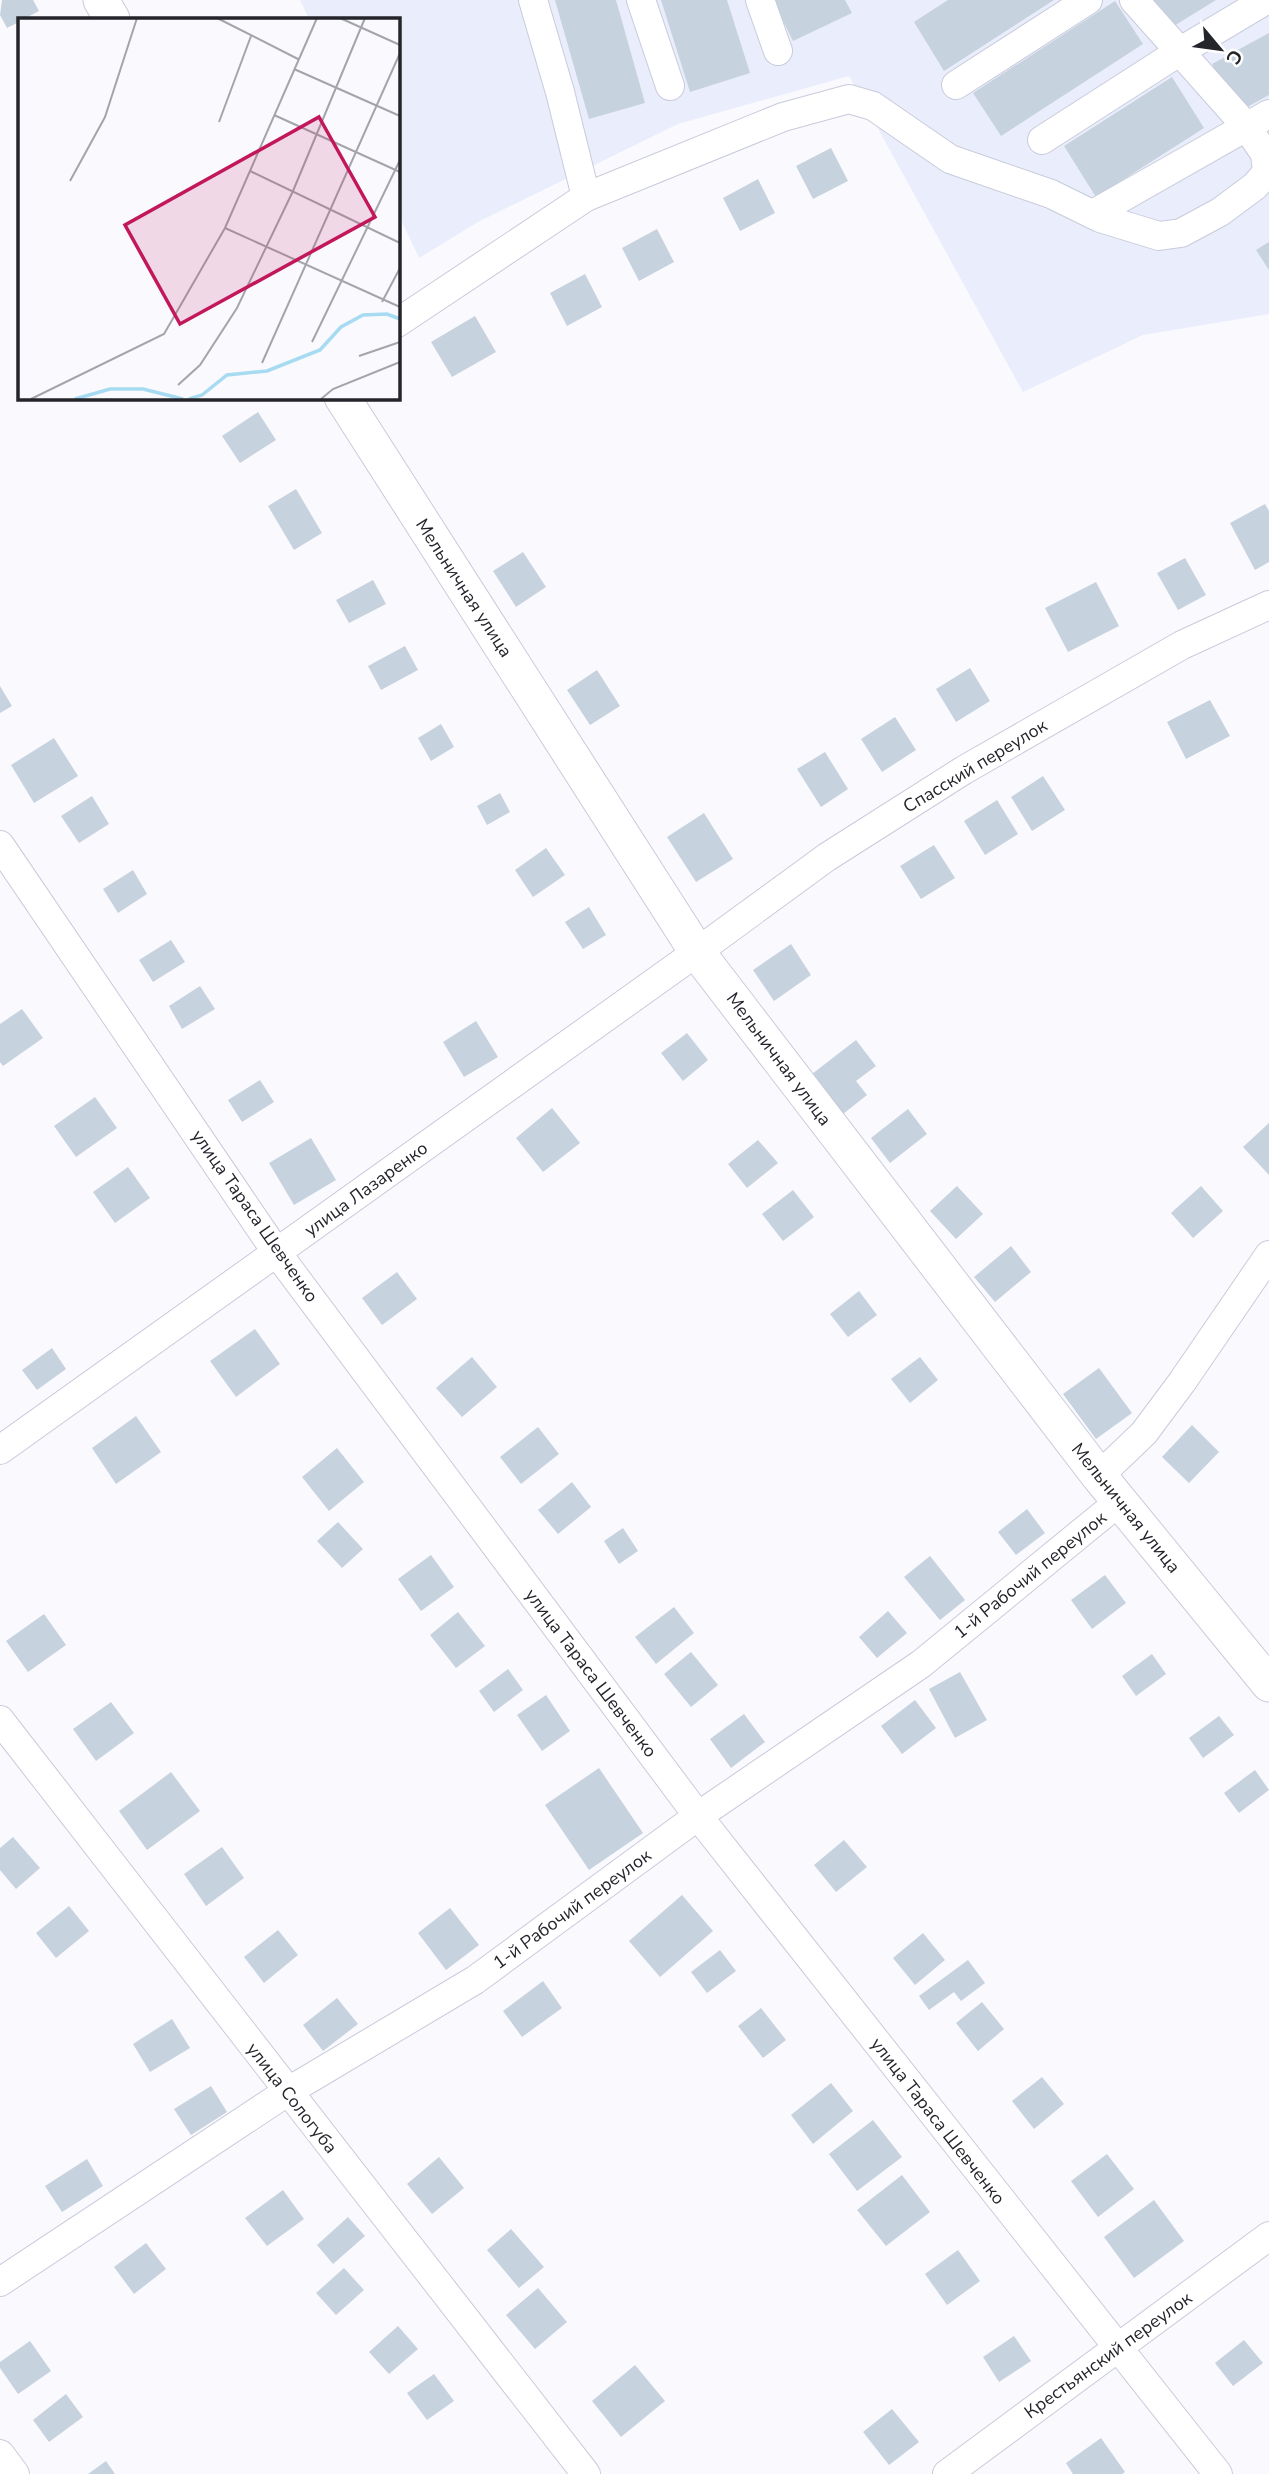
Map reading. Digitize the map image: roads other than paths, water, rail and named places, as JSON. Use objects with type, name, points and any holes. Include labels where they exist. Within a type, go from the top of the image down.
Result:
[{"type":"main road","points":[[102,0],[111,18]]},
{"type":"main road","name":"Мельничная улица","points":[[343,399],[697,952],[1109,1489],[1269,1684]]},
{"type":"street","points":[[533,0],[560,92],[586,197]]},
{"type":"street","points":[[641,0],[670,86]]},
{"type":"street","points":[[760,0],[778,51]]},
{"type":"street","points":[[956,85],[1088,0]]},
{"type":"street","points":[[399,322],[586,197],[783,117],[849,99],[873,106],[950,159],[1051,194],[1093,215],[1158,236],[1181,233],[1220,212],[1255,186],[1267,172],[1265,154],[1258,120],[1179,52],[1134,0]]},
{"type":"street","points":[[1042,140],[1266,0]]},
{"type":"street","points":[[1093,215],[1258,120]]},
{"type":"street","name":"Спасский переулок","points":[[697,952],[827,857],[964,770],[1182,645],[1269,605]]},
{"type":"street","name":"улица Тараса Шевченко","points":[[0,845],[278,1253],[698,1816],[1218,2474]]},
{"type":"street","name":"улица Лазаренко","points":[[0,1450],[697,952]]},
{"type":"street","name":"1-й Рабочий переулок","points":[[0,2282],[287,2092],[475,1980],[698,1816],[921,1664],[1109,1489],[1144,1433],[1269,1255]]},
{"type":"street","name":"улица Сологуба","points":[[0,1720],[586,2474]]},
{"type":"street","name":"Крестьянский переулок","points":[[947,2474],[1269,2236]]},
{"type":"street","points":[[0,2454],[15,2474]]}]
